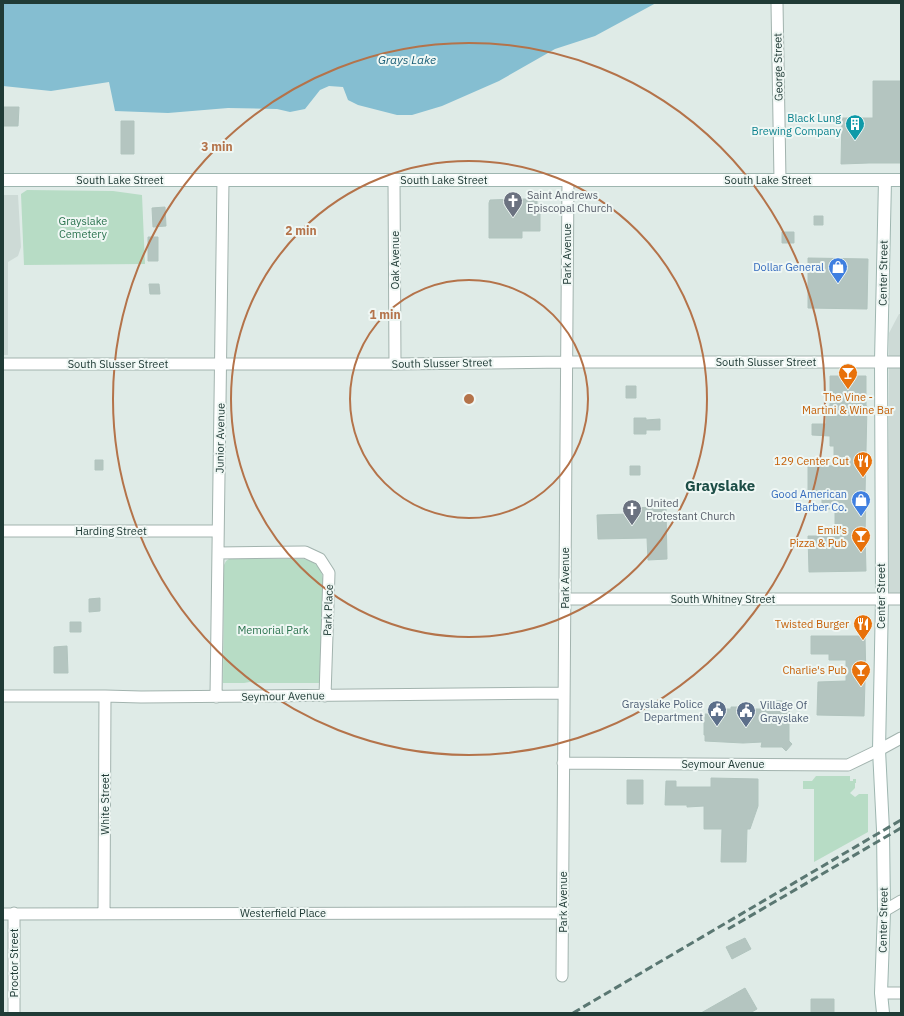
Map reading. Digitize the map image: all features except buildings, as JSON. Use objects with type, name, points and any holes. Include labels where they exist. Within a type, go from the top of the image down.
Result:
[{"type":"street","name":"George Street","points":[[777,3],[780,180]]},
{"type":"street","name":"South Lake Street","points":[[3,180],[901,180]]},
{"type":"street","name":"Junior Avenue","points":[[216,697],[223,180]]},
{"type":"street","name":"Oak Avenue","points":[[394,180],[395,364]]},
{"type":"street","name":"Park Avenue","points":[[562,976],[568,180]]},
{"type":"street","name":"Center Street","points":[[883,1013],[881,993],[884,910],[883,821],[879,750],[882,599],[881,361],[885,180]]},
{"type":"street","name":"South Slusser Street","points":[[3,364],[901,362]]},
{"type":"street","name":"Harding Street","points":[[3,531],[218,531]]},
{"type":"street","name":"Park Place","points":[[218,553],[304,552],[320,559],[329,573],[325,696]]},
{"type":"street","name":"South Whitney Street","points":[[565,599],[901,599]]},
{"type":"street","name":"Seymour Avenue","points":[[3,696],[216,697],[564,693]]},
{"type":"street","name":"White Street","points":[[104,913],[105,696]]},
{"type":"street","name":"Seymour Avenue","points":[[563,763],[848,765],[901,738]]},
{"type":"street","points":[[884,910],[901,901]]},
{"type":"street","name":"Westerfield Place","points":[[8,914],[562,913]]},
{"type":"street","name":"Proctor Street","points":[[8,914],[14,1013]]},
{"type":"street","points":[[881,993],[901,994]]},
{"type":"shaded area","points":[[3,195],[18,195],[21,247],[18,256],[8,262],[8,355],[3,355]]},
{"type":"shaded area","points":[[899,314],[901,314],[901,593],[888,593],[889,333]]},
{"type":"green space","name":"Grayslake Cemetery","points":[[27,190],[113,191],[142,195],[145,264],[24,265],[21,194]]},
{"type":"green space","name":"Memorial Park","points":[[229,559],[304,559],[315,563],[319,568],[323,579],[323,683],[223,683],[224,565]]},
{"type":"green space","points":[[816,776],[850,776],[850,781],[856,779],[855,788],[850,793],[855,797],[859,794],[868,794],[868,832],[814,862],[814,789],[803,789],[803,781],[812,781]]},
{"type":"water","name":"Grays Lake","points":[[3,3],[656,3],[595,36],[555,49],[499,81],[442,106],[412,115],[397,115],[358,105],[348,100],[343,87],[329,86],[320,90],[305,109],[290,112],[277,109],[228,108],[168,113],[115,111],[109,82],[51,91],[3,86]]},
{"type":"railway","points":[[573,1013],[901,820]]},
{"type":"railway","points":[[728,929],[901,828]]},
{"type":"place","name":"Black Lung Brewing Company","points":[[855,141]]},
{"type":"place","name":"Saint Andrews Episcopal Church","points":[[513,218]]},
{"type":"place","name":"Dollar General","points":[[838,284]]},
{"type":"place","name":"The Vine - Martini & Wine Bar","points":[[848,390]]},
{"type":"place","name":"129 Center Cut","points":[[863,478]]},
{"type":"place","name":"Good American Barber Co.","points":[[861,517]]},
{"type":"place","name":"United Protestant Church","points":[[632,526]]},
{"type":"place","name":"Emil's Pizza & Pub","points":[[861,553]]},
{"type":"place","name":"Twisted Burger","points":[[863,641]]},
{"type":"place","name":"Charlie's Pub","points":[[861,687]]},
{"type":"place","name":"Grayslake Police Department","points":[[717,727]]},
{"type":"place","name":"Village Of Grayslake","points":[[746,728]]},
{"type":"district","name":"Grayslake","points":[[720,485]]}]
